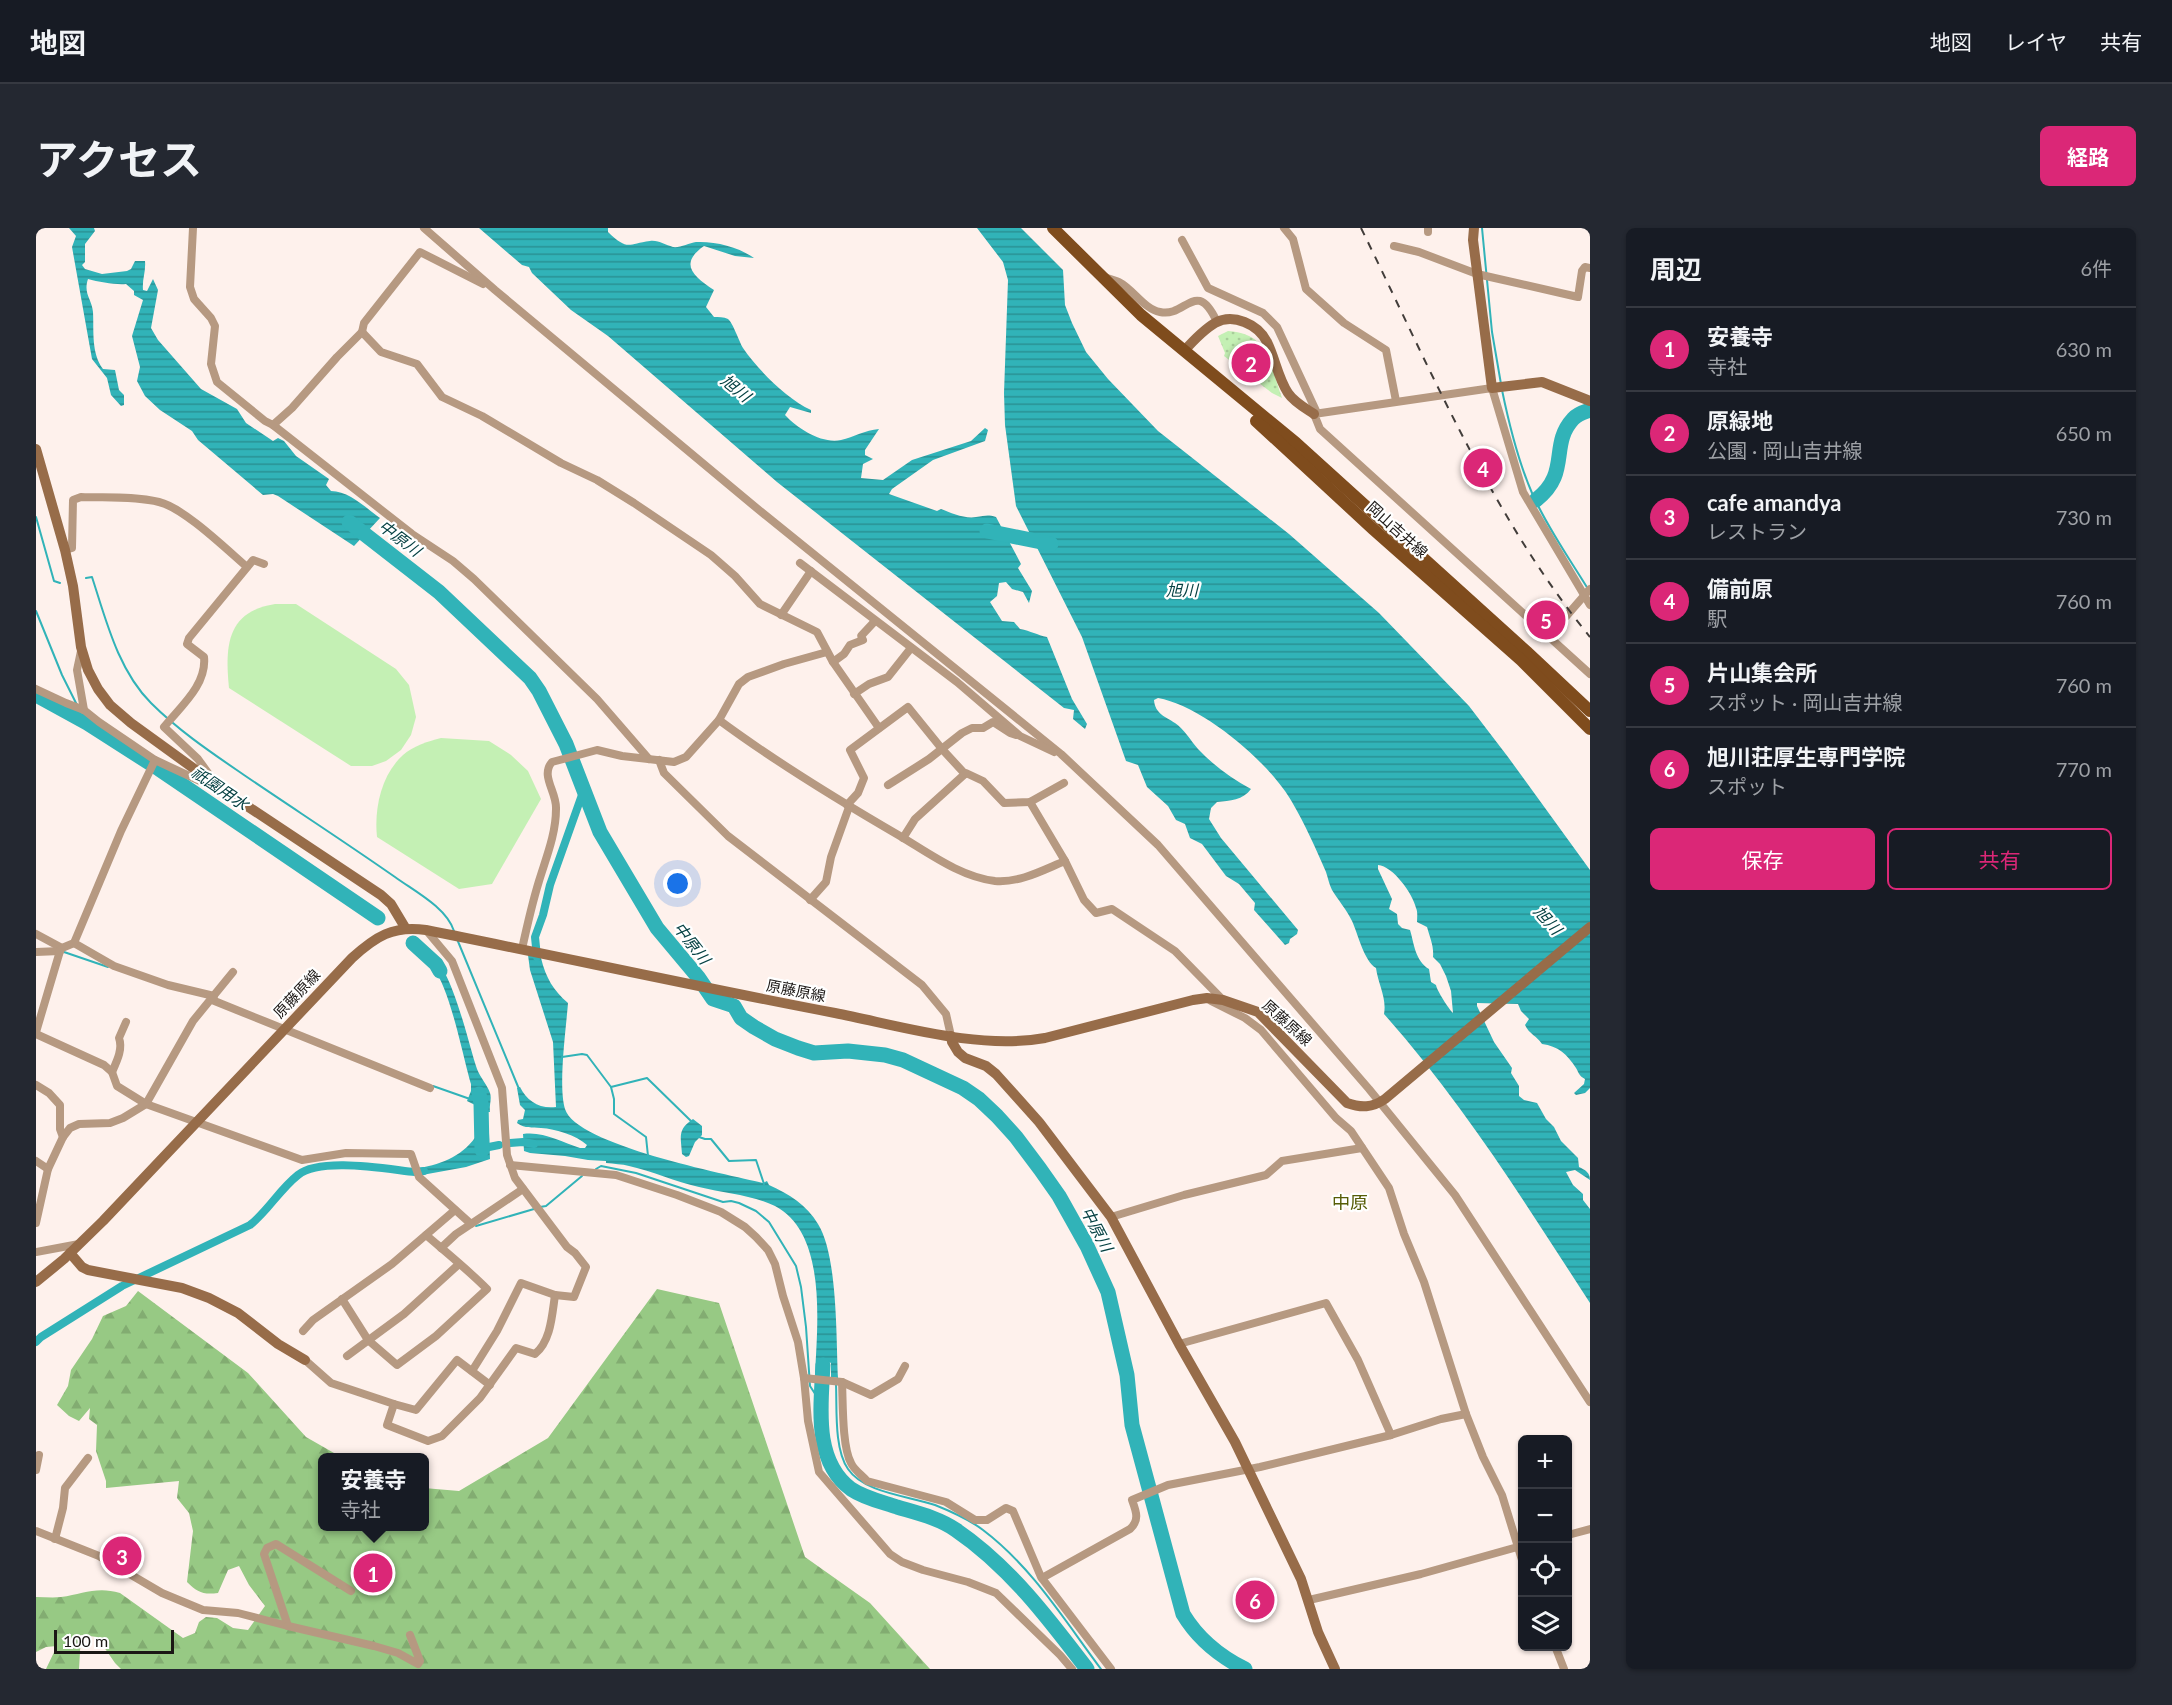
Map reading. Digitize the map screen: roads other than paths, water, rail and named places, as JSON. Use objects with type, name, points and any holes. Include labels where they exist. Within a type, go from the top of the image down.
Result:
[{"type":"main road","name":"岡山吉井線","points":[[1053,228],[1141,315],[1296,443],[1590,711]]},
{"type":"main road","points":[[1474,228],[1473,240],[1483,275],[1498,387],[1542,382],[1590,401]]},
{"type":"main road","points":[[1184,351],[1200,334],[1217,322],[1242,321],[1259,331],[1266,340],[1289,396],[1315,414]]},
{"type":"main road","name":"岡山吉井線","points":[[1184,351],[1365,521],[1521,660],[1590,729]]},
{"type":"main road","points":[[36,449],[65,550],[73,586],[81,647],[98,689],[111,705],[131,723],[228,794],[381,895],[391,904],[406,929]]},
{"type":"main road","points":[[1382,1101],[1590,927]]},
{"type":"main road","name":"原藤原線","points":[[36,1282],[81,1243],[367,944],[383,934],[406,929],[426,930],[725,992],[951,1036],[996,1042],[1026,1041],[1207,999],[1223,1000],[1258,1012],[1347,1103],[1358,1107],[1368,1107],[1382,1101]]},
{"type":"main road","points":[[951,1036],[958,1052],[965,1058],[986,1066],[996,1074],[1039,1122],[1111,1217],[1222,1419],[1290,1556],[1309,1600],[1318,1632],[1335,1669]]},
{"type":"main road","points":[[70,1253],[82,1267],[88,1270],[182,1288],[209,1298],[238,1313],[278,1344],[305,1360]]},
{"type":"street","points":[[193,228],[190,286],[194,299],[215,326],[212,364],[217,382],[412,534],[453,561],[474,579],[597,699],[649,759]]},
{"type":"street","points":[[424,228],[759,510],[1061,754],[1158,845],[1382,1101],[1455,1195],[1590,1402]]},
{"type":"street","points":[[1284,228],[1293,239],[1306,289],[1344,323],[1386,350],[1396,401]]},
{"type":"street","points":[[1182,240],[1208,288],[1263,313],[1277,327],[1320,429],[1590,674]]},
{"type":"street","points":[[1394,246],[1419,252],[1483,275],[1578,297],[1581,271],[1585,267],[1590,268]]},
{"type":"street","points":[[273,425],[292,408],[362,332],[364,323],[420,252],[495,290]]},
{"type":"street","points":[[1102,276],[1119,282],[1152,309],[1161,313],[1196,301],[1203,302],[1210,307],[1217,322]]},
{"type":"street","points":[[362,332],[381,351],[417,364],[442,398],[482,416],[561,463],[597,480],[691,540],[735,576],[760,603],[817,632],[833,662],[879,728]]},
{"type":"street","points":[[1315,414],[1498,387],[1523,492],[1587,593],[1590,605]]},
{"type":"street","points":[[65,550],[72,548],[72,500],[81,497],[133,499],[160,502],[179,511],[247,567]]},
{"type":"street","points":[[216,785],[198,759],[164,727],[199,685],[204,657],[187,644],[189,638],[253,560],[264,564]]},
{"type":"street","points":[[800,563],[957,682],[1020,736]]},
{"type":"street","points":[[781,615],[811,571]]},
{"type":"street","points":[[1549,636],[1587,593]]},
{"type":"street","points":[[833,662],[844,654],[850,645],[863,640],[861,636],[875,621]]},
{"type":"street","points":[[80,708],[77,670],[81,647]]},
{"type":"street","points":[[854,694],[888,677],[911,648]]},
{"type":"street","points":[[526,950],[530,911],[552,837],[556,810],[555,797],[546,775],[552,762],[597,750],[674,762],[686,757],[719,720],[738,684],[748,677],[784,664],[827,652]]},
{"type":"street","points":[[36,689],[80,708],[154,763],[228,794]]},
{"type":"street","points":[[810,900],[826,882],[831,857],[848,806],[858,793],[864,778],[850,750],[908,707],[965,774],[983,781],[1004,803],[1030,802],[1064,783]]},
{"type":"street","points":[[719,720],[793,772],[848,806],[942,861],[978,877],[996,881],[1012,881],[1065,861]]},
{"type":"street","points":[[888,785],[942,749],[962,732],[972,728],[983,728],[993,722],[1010,733],[1061,754]]},
{"type":"street","points":[[658,760],[664,773],[728,836],[921,985],[946,1014],[951,1036]]},
{"type":"street","points":[[36,952],[61,950],[74,943],[121,831],[154,763]]},
{"type":"street","points":[[903,838],[915,819],[965,774]]},
{"type":"street","points":[[1030,802],[1065,861],[1084,900],[1096,913],[1112,909],[1158,939],[1175,951],[1223,1000]]},
{"type":"street","points":[[426,930],[452,962],[502,1088],[507,1155],[515,1178],[567,1247],[586,1267],[574,1297],[555,1295],[521,1283],[497,1331],[472,1371]]},
{"type":"street","points":[[36,934],[61,950]]},
{"type":"street","points":[[74,943],[114,966],[213,998],[285,1030],[430,1088]]},
{"type":"street","points":[[61,950],[36,1033],[104,1065],[112,1072],[117,1086],[146,1104],[302,1160],[346,1153],[411,1154],[416,1171],[471,1224]]},
{"type":"street","points":[[36,1223],[48,1169],[63,1137],[70,1128],[79,1124],[110,1123],[146,1104],[193,1021],[233,972]]},
{"type":"street","points":[[1207,999],[1245,1018],[1261,1030],[1336,1118],[1351,1131],[1389,1188],[1404,1234],[1424,1282],[1466,1413],[1483,1457],[1502,1495],[1519,1543]]},
{"type":"street","points":[[112,1072],[118,1057],[121,1041],[119,1038],[126,1022]]},
{"type":"street","points":[[36,1085],[49,1093],[60,1105],[60,1129],[63,1137]]},
{"type":"street","points":[[1111,1217],[1184,1195],[1266,1175],[1282,1161],[1362,1148]]},
{"type":"street","points":[[36,1161],[48,1169]]},
{"type":"street","points":[[510,1165],[616,1175],[721,1212],[745,1227],[768,1250],[775,1264],[806,1378],[808,1421],[819,1472],[890,1554],[902,1562],[923,1570],[968,1582],[996,1593],[1072,1669]]},
{"type":"street","points":[[441,1248],[456,1234],[523,1189]]},
{"type":"street","points":[[303,1331],[313,1320],[392,1264],[455,1210]]},
{"type":"street","points":[[342,1299],[368,1340],[397,1365],[436,1336],[488,1289],[426,1235]]},
{"type":"street","points":[[36,1252],[81,1243]]},
{"type":"street","points":[[347,1356],[404,1314],[459,1264]]},
{"type":"street","points":[[394,1404],[387,1425],[428,1441],[442,1436],[490,1385],[516,1348],[535,1353],[542,1348],[552,1320],[555,1295]]},
{"type":"street","points":[[1179,1344],[1326,1303],[1358,1360],[1391,1435]]},
{"type":"street","points":[[305,1360],[332,1383],[416,1410],[457,1360],[490,1385]]},
{"type":"street","points":[[806,1378],[840,1382],[871,1395],[898,1379],[905,1366]]},
{"type":"street","points":[[840,1382],[846,1450],[850,1463],[857,1472],[867,1480],[946,1502],[975,1520],[987,1520],[1006,1508],[1013,1511],[1042,1578],[1111,1669]]},
{"type":"street","points":[[1042,1578],[1130,1529],[1137,1515],[1132,1500],[1168,1485],[1247,1470],[1391,1435],[1466,1413]]},
{"type":"street","points":[[36,1470],[39,1455]]},
{"type":"street","points":[[55,1539],[63,1508],[64,1488],[88,1458]]},
{"type":"street","points":[[1572,1534],[1590,1529]]},
{"type":"street","points":[[36,1531],[99,1556],[162,1593],[202,1610],[238,1613],[374,1646],[398,1653],[418,1664],[420,1661],[410,1635]]},
{"type":"street","points":[[288,1626],[264,1554],[267,1548],[276,1544],[351,1591]]},
{"type":"street","points":[[1309,1600],[1421,1574],[1518,1548]]},
{"type":"street","points":[[1557,1651],[1564,1669]]},
{"type":"water","points":[[69,228],[94,228],[95,231],[85,244],[85,262],[82,265],[85,269],[102,274],[127,271],[131,269],[135,261],[145,261],[143,290],[147,291],[153,279],[158,290],[151,328],[158,340],[201,389],[237,409],[246,423],[273,441],[278,438],[284,441],[296,456],[329,479],[326,485],[331,491],[351,497],[380,518],[354,546],[278,496],[263,495],[198,440],[192,431],[160,410],[145,396],[137,381],[140,367],[132,336],[143,300],[134,295],[134,291],[126,284],[88,279],[87,293],[93,312],[94,342],[99,363],[103,369],[115,370],[119,390],[124,395],[124,405],[121,406],[111,395],[107,378],[92,359],[72,247],[76,236]]},
{"type":"water","name":"旭川","points":[[479,228],[608,228],[608,232],[620,242],[628,245],[653,241],[673,247],[696,242],[711,243],[748,254],[754,258],[735,256],[704,246],[696,253],[690,264],[692,270],[700,280],[714,290],[706,307],[714,317],[728,319],[743,348],[757,365],[792,399],[811,410],[811,413],[790,407],[785,415],[797,425],[818,438],[834,441],[879,429],[865,450],[865,455],[873,459],[863,464],[861,478],[883,480],[912,460],[971,441],[985,428],[988,430],[985,441],[933,460],[892,489],[889,494],[937,511],[941,509],[967,517],[988,515],[996,517],[1021,564],[1018,568],[1032,591],[1029,603],[1023,592],[1012,589],[1006,582],[999,583],[997,596],[990,602],[1002,621],[1014,622],[1020,629],[1047,637],[1072,699],[1087,724],[1085,729],[1073,719],[1074,710],[1064,708],[777,482],[608,336],[571,310],[532,273],[529,267],[522,265]]},
{"type":"water","name":"旭川","points":[[977,228],[1021,228],[1063,270],[1065,305],[1072,323],[1086,352],[1108,379],[1158,431],[1289,534],[1379,613],[1469,706],[1590,870],[1590,1088],[1585,1093],[1576,1095],[1574,1093],[1584,1084],[1585,1079],[1580,1076],[1566,1055],[1553,1047],[1542,1044],[1529,1031],[1525,1025],[1529,1019],[1518,1004],[1477,1003],[1477,1006],[1494,1042],[1512,1068],[1511,1073],[1519,1086],[1519,1096],[1524,1100],[1537,1103],[1561,1141],[1578,1158],[1579,1167],[1589,1175],[1590,1180],[1575,1170],[1566,1172],[1573,1185],[1583,1194],[1583,1200],[1590,1209],[1590,1303],[1467,1119],[1441,1083],[1384,1014],[1385,1008],[1376,968],[1368,960],[1350,917],[1332,890],[1297,810],[1268,770],[1234,738],[1195,712],[1176,703],[1158,698],[1154,700],[1156,709],[1181,728],[1198,749],[1229,776],[1251,789],[1240,798],[1217,802],[1211,808],[1209,819],[1221,838],[1298,930],[1297,934],[1285,945],[1254,910],[1255,903],[1239,884],[1226,876],[1202,844],[1190,838],[1185,824],[1176,820],[1168,806],[1147,787],[1138,765],[1126,761],[1082,637],[1016,506],[1005,425],[1008,280],[1003,262]],"holes":[[[1378,865],[1396,875],[1407,889],[1417,910],[1417,922],[1427,927],[1433,957],[1440,964],[1451,991],[1453,1013],[1443,1000],[1436,985],[1431,982],[1429,969],[1418,957],[1410,930],[1402,928],[1398,924],[1397,914],[1389,909],[1392,899]]]},
{"type":"water","points":[[429,953],[445,973],[452,989],[477,1069],[490,1093],[490,1112],[479,1112],[475,1105],[467,1101],[471,1084],[450,1006],[439,978],[433,968],[422,959]]},
{"type":"water","points":[[528,955],[541,958],[551,983],[568,1003],[562,1086],[565,1109],[575,1122],[595,1134],[654,1156],[763,1183],[767,1181],[769,1185],[797,1201],[814,1217],[825,1238],[833,1277],[838,1378],[831,1377],[831,1363],[829,1362],[826,1365],[827,1377],[815,1376],[817,1308],[816,1283],[811,1259],[804,1237],[792,1219],[775,1206],[747,1197],[690,1185],[626,1165],[524,1151],[523,1134],[530,1133],[580,1148],[585,1148],[587,1145],[565,1133],[526,1127],[517,1123],[518,1120],[523,1119],[525,1110],[520,1105],[517,1088],[520,1087],[534,1103],[544,1107],[556,1107],[553,1042],[530,970]]},
{"type":"water","points":[[693,1119],[702,1126],[702,1135],[695,1142],[689,1156],[686,1157],[682,1154],[681,1134],[684,1127]]},
{"type":"water","points":[[478,1133],[489,1133],[490,1159],[466,1167],[422,1175],[419,1168],[437,1164],[460,1153]]},
{"type":"waterway","points":[[1482,228],[1492,332],[1501,384]]},
{"type":"waterway","points":[[1502,390],[1514,442],[1532,493],[1551,530],[1588,589]]},
{"type":"waterway","points":[[1536,500],[1547,490],[1553,480],[1566,429],[1576,416],[1590,410]]},
{"type":"waterway","points":[[36,517],[54,581],[60,583]]},
{"type":"waterway","name":"中原川","points":[[349,522],[439,592],[530,678],[566,744],[600,832],[657,928],[698,977],[713,999],[734,1006],[741,1018],[754,1027],[798,1048],[814,1053],[848,1051],[885,1055],[903,1060],[963,1088],[979,1099],[1016,1137],[1059,1196],[1087,1246],[1108,1292],[1127,1375],[1132,1425],[1183,1614],[1210,1646],[1245,1669]]},
{"type":"waterway","name":"旭川","points":[[987,531],[1051,544]]},
{"type":"waterway","points":[[86,578],[92,577],[114,644],[122,660],[140,690],[151,703],[208,750],[429,900],[444,914],[454,931]]},
{"type":"waterway","points":[[36,611],[77,705]]},
{"type":"waterway","name":"祇園用水","points":[[36,695],[87,723],[159,769],[378,918]]},
{"type":"waterway","name":"祇園用水","points":[[81,712],[87,723]]},
{"type":"waterway","points":[[537,957],[535,937],[550,885],[583,792]]},
{"type":"waterway","points":[[457,939],[519,1089]]},
{"type":"waterway","name":"祇園用水","points":[[413,943],[436,964],[440,971]]},
{"type":"waterway","points":[[64,952],[108,967]]},
{"type":"waterway","points":[[562,1057],[587,1055],[611,1087],[647,1078],[691,1121]]},
{"type":"waterway","points":[[433,1086],[470,1099]]},
{"type":"waterway","points":[[611,1087],[614,1114],[646,1137],[648,1156]]},
{"type":"waterway","name":"祇園用水","points":[[479,1094],[482,1150]]},
{"type":"waterway","points":[[699,1137],[711,1139],[729,1161],[756,1160],[764,1184]]},
{"type":"waterway","points":[[510,1143],[534,1144]]},
{"type":"waterway","points":[[481,1151],[499,1145]]},
{"type":"waterway","points":[[36,1342],[122,1286],[250,1225],[291,1181],[308,1170],[337,1165],[424,1171]]},
{"type":"waterway","points":[[596,1169],[601,1166],[636,1173],[723,1202],[739,1203],[756,1211],[769,1222],[796,1266],[806,1327],[810,1386],[821,1403]]},
{"type":"waterway","points":[[540,1207],[546,1206],[582,1176]]},
{"type":"waterway","points":[[476,1226],[534,1209]]},
{"type":"waterway","points":[[823,1365],[822,1432],[830,1464],[839,1477],[851,1489],[862,1495],[942,1522],[975,1544],[1027,1594],[1087,1669]]},
{"type":"waterway","points":[[836,1384],[840,1451],[848,1469],[855,1477],[876,1489],[941,1507],[983,1530],[1001,1545],[1032,1578],[1101,1669]]},
{"type":"railway","points":[[1361,228],[1464,439],[1492,491],[1522,542],[1590,637]]},
{"type":"place","name":"原緑地","points":[[1251,363]]},
{"type":"place","name":"備前原","points":[[1483,468]]},
{"type":"place","name":"片山集会所","points":[[1546,620]]},
{"type":"place","name":"cafe amandya","points":[[122,1556]]},
{"type":"place","name":"安養寺","points":[[373,1573]]},
{"type":"place","name":"旭川荘厚生専門学院","points":[[1255,1600]]},
{"type":"district","name":"中原","points":[[1350,1203]]}]
